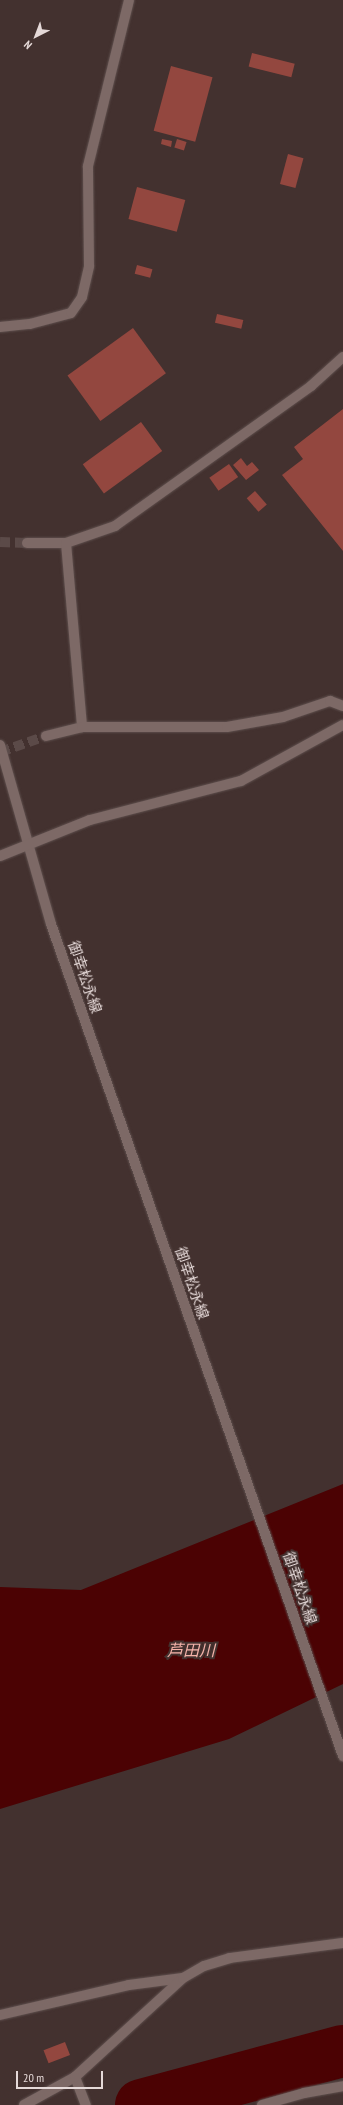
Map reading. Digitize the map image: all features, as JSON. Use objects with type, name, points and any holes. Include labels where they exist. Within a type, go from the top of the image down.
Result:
[{"type":"street","points":[[0,327],[30,324],[70,313],[82,297],[89,266],[88,166],[128,0]]},
{"type":"street","points":[[27,543],[66,543],[115,526],[311,386],[343,357]]},
{"type":"street","points":[[66,543],[82,727]]},
{"type":"street","points":[[46,736],[82,727],[227,727],[283,717],[330,701],[343,706]]},
{"type":"street","points":[[0,856],[90,820],[241,780],[343,725]]},
{"type":"street","name":"御幸松永線","points":[[0,745],[26,845],[51,924],[343,1756]]},
{"type":"street","points":[[24,2105],[75,2077],[183,1978],[204,1966],[230,1958],[343,1943]]},
{"type":"street","points":[[0,2015],[129,1985],[183,1978]]},
{"type":"street","points":[[75,2077],[86,2105]]},
{"type":"street","points":[[262,2105],[304,2093],[343,2086]]},
{"type":"water","name":"芦田川","points":[[343,1484],[343,1684],[229,1739],[0,1809],[0,1587],[81,1590]]},
{"type":"building","points":[[252,53],[295,64],[291,77],[249,67]]},
{"type":"building","points":[[171,66],[213,77],[195,142],[154,131]]},
{"type":"building","points":[[162,139],[172,141],[171,147],[161,144]]},
{"type":"building","points":[[177,139],[187,142],[184,151],[174,148]]},
{"type":"building","points":[[288,154],[303,158],[295,188],[280,184]]},
{"type":"building","points":[[137,187],[185,200],[177,232],[128,219]]},
{"type":"building","points":[[137,265],[152,269],[150,278],[135,274]]},
{"type":"building","points":[[217,314],[243,320],[241,329],[215,323]]},
{"type":"building","points":[[133,328],[166,373],[100,421],[67,376]]},
{"type":"building","points":[[343,409],[343,551],[282,475],[303,459],[294,447]]},
{"type":"building","points":[[141,422],[162,451],[104,493],[83,464]]},
{"type":"building","points":[[241,458],[247,466],[252,462],[259,470],[246,480],[233,465]]},
{"type":"building","points":[[229,464],[238,477],[219,491],[209,478]]},
{"type":"building","points":[[255,491],[267,505],[259,512],[247,498]]},
{"type":"building","points":[[65,2042],[70,2055],[49,2063],[44,2050]]},
{"type":"waterway","points":[[141,2105],[343,2051]]},
{"type":"tunnel","points":[[0,542],[27,543]]},
{"type":"tunnel","points":[[0,752],[46,736]]}]
